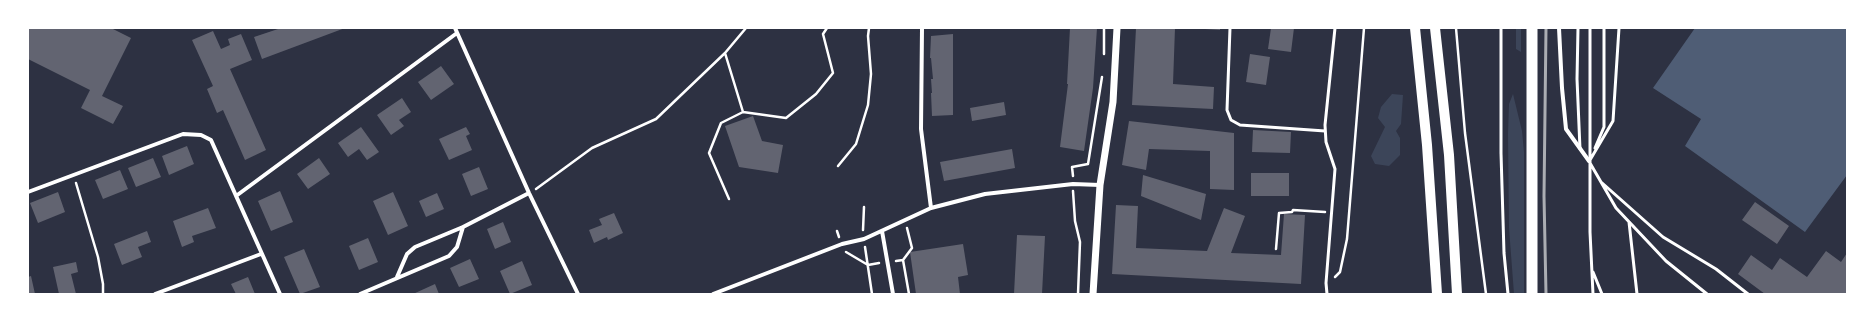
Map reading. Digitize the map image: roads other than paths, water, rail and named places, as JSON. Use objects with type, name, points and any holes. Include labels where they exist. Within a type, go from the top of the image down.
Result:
[{"type":"highway","points":[[1532,28],[1532,294]]},
{"type":"main road","points":[[1415,28],[1427,145],[1437,294]]},
{"type":"main road","points":[[1434,28],[1449,155],[1457,294]]},
{"type":"street","points":[[455,28],[578,294]]},
{"type":"street","points":[[922,28],[921,129],[931,208]]},
{"type":"street","points":[[1093,294],[1100,185],[1113,102],[1117,28]]},
{"type":"street","points":[[1559,28],[1566,129],[1589,161]]},
{"type":"street","points":[[236,196],[457,33]]},
{"type":"street","points":[[28,192],[183,134],[201,135],[211,140],[280,294]]},
{"type":"street","points":[[713,294],[842,244],[864,239],[906,221],[931,208],[985,194],[1073,184],[1100,185]]},
{"type":"street","points":[[397,277],[407,254],[414,247],[463,227],[530,193]]},
{"type":"street","points":[[360,294],[397,277],[450,256],[456,247],[463,227]]},
{"type":"street","points":[[882,231],[889,262],[893,294]]},
{"type":"street","points":[[155,294],[261,254]]},
{"type":"lane","points":[[1230,28],[1227,110],[1231,120],[1240,125],[1325,131]]},
{"type":"lane","points":[[1327,294],[1326,283],[1335,169],[1326,142],[1325,131],[1334,28]]},
{"type":"lane","points":[[1502,28],[1501,153],[1504,253],[1508,294]]},
{"type":"lane","points":[[1578,28],[1577,86],[1580,149]]},
{"type":"lane","points":[[1590,28],[1589,161],[1591,268],[1593,294]]},
{"type":"lane","points":[[1589,161],[1604,127],[1604,28]]},
{"type":"lane","points":[[1589,161],[1613,121],[1619,28]]},
{"type":"lane","points":[[1589,161],[1616,208],[1666,261],[1707,294]]},
{"type":"lane","points":[[1601,182],[1664,237],[1716,270],[1748,294]]},
{"type":"lane","points":[[1628,221],[1637,294]]},
{"type":"lane","points":[[1591,268],[1602,294]]},
{"type":"railway","points":[[1546,28],[1544,196],[1546,294]]}]
